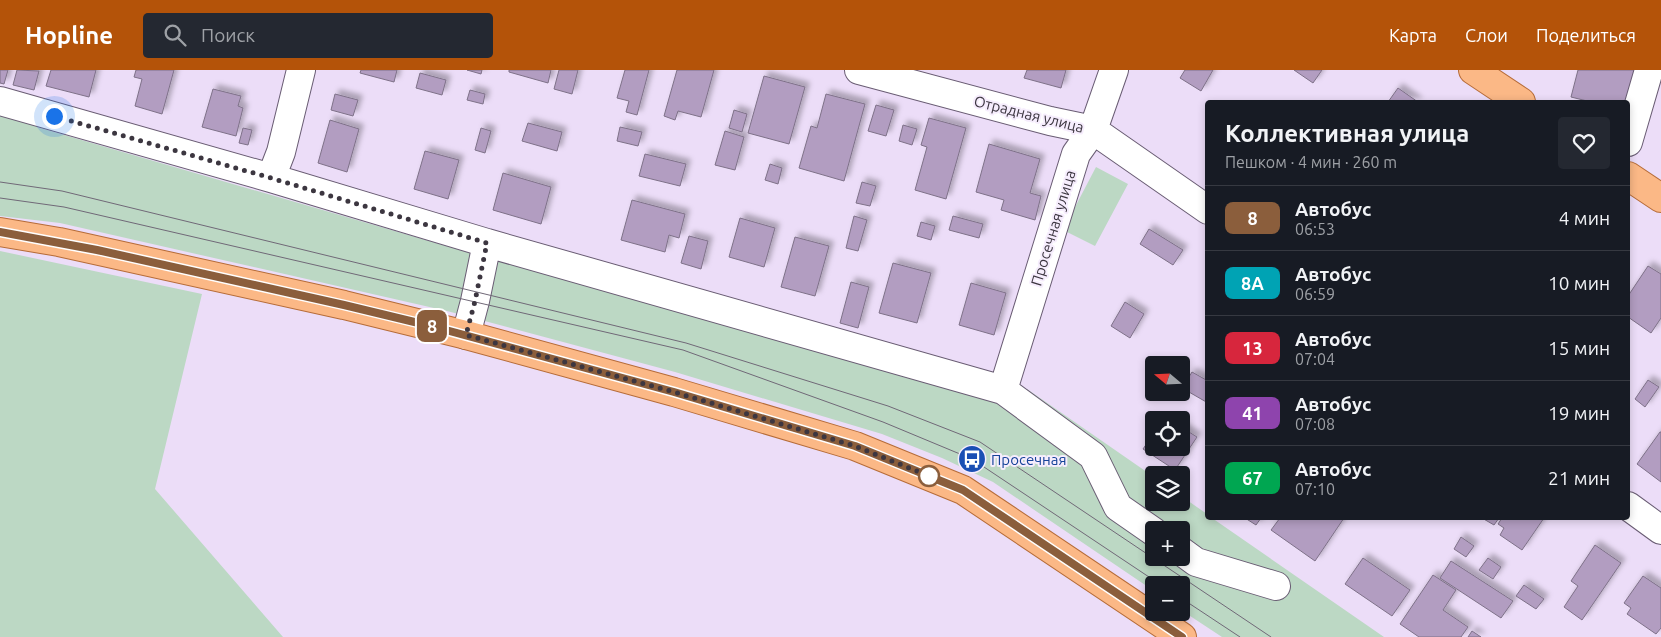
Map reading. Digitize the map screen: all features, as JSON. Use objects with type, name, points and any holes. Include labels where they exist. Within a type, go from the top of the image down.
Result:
[{"type":"main road","points":[[1473,70],[1518,100]]},
{"type":"main road","points":[[1630,177],[1661,198]]},
{"type":"main road","points":[[0,232],[59,242],[334,302],[466,335],[674,392],[855,446],[963,490],[1182,637]]},
{"type":"street","points":[[271,178],[281,152],[301,70]]},
{"type":"street","name":"Отрадная улица","points":[[859,70],[1050,121],[1093,130],[1205,208]]},
{"type":"street","name":"Просечная улица","points":[[1003,390],[1076,154],[1093,130],[1114,70]]},
{"type":"street","points":[[1630,135],[1649,70]]},
{"type":"street","points":[[0,101],[271,178],[487,243],[1003,390],[1093,456],[1118,507],[1145,526]]},
{"type":"street","points":[[466,335],[487,243]]},
{"type":"street","points":[[1630,507],[1661,530]]},
{"type":"street","points":[[1190,558],[1196,562],[1276,586]]},
{"type":"green space","points":[[0,88],[28,95],[37,127],[996,403],[1027,389],[1145,471],[1145,511],[1190,511],[1190,502],[1205,513],[1205,520],[1215,520],[1384,637],[1222,637],[1190,616],[1190,576],[1145,576],[1145,585],[993,482],[942,458],[882,434],[675,372],[447,311],[60,223],[0,216]]},
{"type":"green space","points":[[1096,167],[1128,184],[1095,246],[1063,230]]},
{"type":"green space","points":[[0,251],[202,294],[155,489],[283,637],[0,637]]},
{"type":"building","points":[[0,70],[8,70],[4,84],[0,83]]},
{"type":"building","points":[[17,70],[39,71],[34,90],[13,85]]},
{"type":"building","points":[[51,70],[96,70],[89,97],[46,86]]},
{"type":"building","points":[[136,70],[174,70],[162,114],[135,106],[142,79],[134,77]]},
{"type":"building","points":[[361,70],[397,70],[394,82],[360,73]]},
{"type":"building","points":[[467,70],[482,70],[481,74]]},
{"type":"building","points":[[509,70],[551,70],[548,83],[509,72]]},
{"type":"building","points":[[559,70],[578,70],[572,94],[554,89]]},
{"type":"building","points":[[625,70],[649,70],[637,115],[626,112],[629,101],[617,98]]},
{"type":"building","points":[[677,70],[714,70],[701,117],[678,111],[675,120],[664,116]]},
{"type":"building","points":[[1027,70],[1066,70],[1061,88],[1024,78]]},
{"type":"building","points":[[1185,70],[1213,70],[1201,91],[1180,78]]},
{"type":"building","points":[[1294,70],[1322,70],[1313,83]]},
{"type":"building","points":[[1578,70],[1636,70],[1628,100],[1583,100],[1571,97]]},
{"type":"building","points":[[420,73],[446,80],[442,95],[416,88]]},
{"type":"building","points":[[764,76],[805,87],[789,144],[748,133]]},
{"type":"building","points":[[1398,88],[1415,100],[1389,100]]},
{"type":"building","points":[[213,89],[241,96],[238,106],[243,108],[236,136],[202,127]]},
{"type":"building","points":[[470,90],[485,94],[483,104],[467,100]]},
{"type":"building","points":[[335,94],[358,100],[353,116],[331,110]]},
{"type":"building","points":[[826,94],[865,104],[844,181],[799,168],[811,126],[817,128]]},
{"type":"building","points":[[876,105],[894,110],[886,136],[868,131]]},
{"type":"building","points":[[734,110],[747,114],[742,132],[729,128]]},
{"type":"building","points":[[929,118],[966,128],[946,199],[915,190],[927,147],[921,145]]},
{"type":"building","points":[[330,120],[359,129],[347,172],[318,163]]},
{"type":"building","points":[[528,123],[562,132],[557,151],[522,141]]},
{"type":"building","points":[[903,125],[917,129],[912,145],[899,141]]},
{"type":"building","points":[[620,127],[642,132],[638,146],[617,141]]},
{"type":"building","points":[[243,128],[252,130],[248,145],[239,143]]},
{"type":"building","points":[[481,128],[491,131],[485,153],[475,150]]},
{"type":"building","points":[[725,131],[744,137],[735,170],[715,165]]},
{"type":"building","points":[[989,144],[1040,159],[1030,193],[1041,196],[1035,220],[1001,210],[1004,200],[976,192]]},
{"type":"building","points":[[425,151],[459,160],[448,199],[414,189]]},
{"type":"building","points":[[645,154],[686,164],[680,186],[639,176]]},
{"type":"building","points":[[770,164],[782,168],[778,184],[765,180]]},
{"type":"building","points":[[503,173],[551,187],[541,224],[493,210]]},
{"type":"building","points":[[862,182],[876,186],[870,206],[856,203]]},
{"type":"building","points":[[632,200],[685,214],[679,238],[669,235],[665,252],[621,240]]},
{"type":"building","points":[[854,216],[867,220],[858,251],[846,248]]},
{"type":"building","points":[[953,216],[983,224],[979,238],[949,230]]},
{"type":"building","points":[[740,218],[775,228],[764,267],[729,257]]},
{"type":"building","points":[[921,222],[935,226],[931,240],[917,236]]},
{"type":"building","points":[[1149,229],[1183,250],[1173,265],[1140,244]]},
{"type":"building","points":[[689,236],[708,241],[701,269],[681,263]]},
{"type":"building","points":[[795,237],[829,246],[815,296],[781,287]]},
{"type":"building","points":[[893,263],[931,273],[917,323],[879,313]]},
{"type":"building","points":[[1648,266],[1661,274],[1661,318],[1651,333],[1630,318],[1630,293]]},
{"type":"building","points":[[851,282],[869,287],[858,328],[840,323]]},
{"type":"building","points":[[971,283],[1006,293],[994,335],[959,325]]},
{"type":"building","points":[[1125,302],[1144,314],[1130,338],[1111,326]]},
{"type":"building","points":[[1192,372],[1205,379],[1205,401],[1190,393],[1190,375]]},
{"type":"building","points":[[1648,380],[1659,387],[1645,407],[1635,399]]},
{"type":"building","points":[[1661,432],[1661,482],[1637,464]]},
{"type":"building","points":[[1190,433],[1197,437],[1190,448]]},
{"type":"building","points":[[1154,456],[1184,456],[1178,466],[1169,466]]},
{"type":"building","points":[[1248,520],[1260,520],[1256,525]]},
{"type":"building","points":[[1278,520],[1343,520],[1315,561],[1271,530]]},
{"type":"building","points":[[1485,520],[1498,520],[1494,525]]},
{"type":"building","points":[[1501,520],[1543,520],[1522,550],[1500,535],[1504,528],[1498,524]]},
{"type":"building","points":[[1461,537],[1474,546],[1466,557],[1454,549]]},
{"type":"building","points":[[1595,545],[1621,563],[1582,620],[1564,607],[1578,586],[1571,581]]},
{"type":"building","points":[[1363,558],[1410,590],[1392,616],[1345,584]]},
{"type":"building","points":[[1488,558],[1501,567],[1493,579],[1479,570]]},
{"type":"building","points":[[1451,561],[1513,601],[1501,618],[1440,578]]},
{"type":"building","points":[[1433,575],[1456,590],[1443,610],[1468,627],[1461,637],[1419,637],[1400,624]]},
{"type":"building","points":[[1643,576],[1661,588],[1661,628],[1656,634],[1627,614],[1631,608],[1624,603]]},
{"type":"building","points":[[1524,585],[1544,599],[1536,609],[1516,596]]},
{"type":"building","points":[[1472,631],[1481,637],[1468,637]]},
{"type":"tram line","points":[[0,182],[62,191],[686,343],[888,406],[980,442],[1271,637]]},
{"type":"tram line","points":[[0,198],[64,207],[683,350],[883,422],[972,459],[1148,576]]},
{"type":"tram line","points":[[1190,604],[1240,637]]},
{"type":"bus line","name":"8","points":[[0,232],[97,250],[431,326],[674,392],[855,446],[963,490],[1182,637]]},
{"type":"place","name":"Просечная","points":[[972,459]]},
{"type":"route","points":[[54,116],[271,178],[487,243],[466,335],[674,392],[855,446],[929,476]]}]
